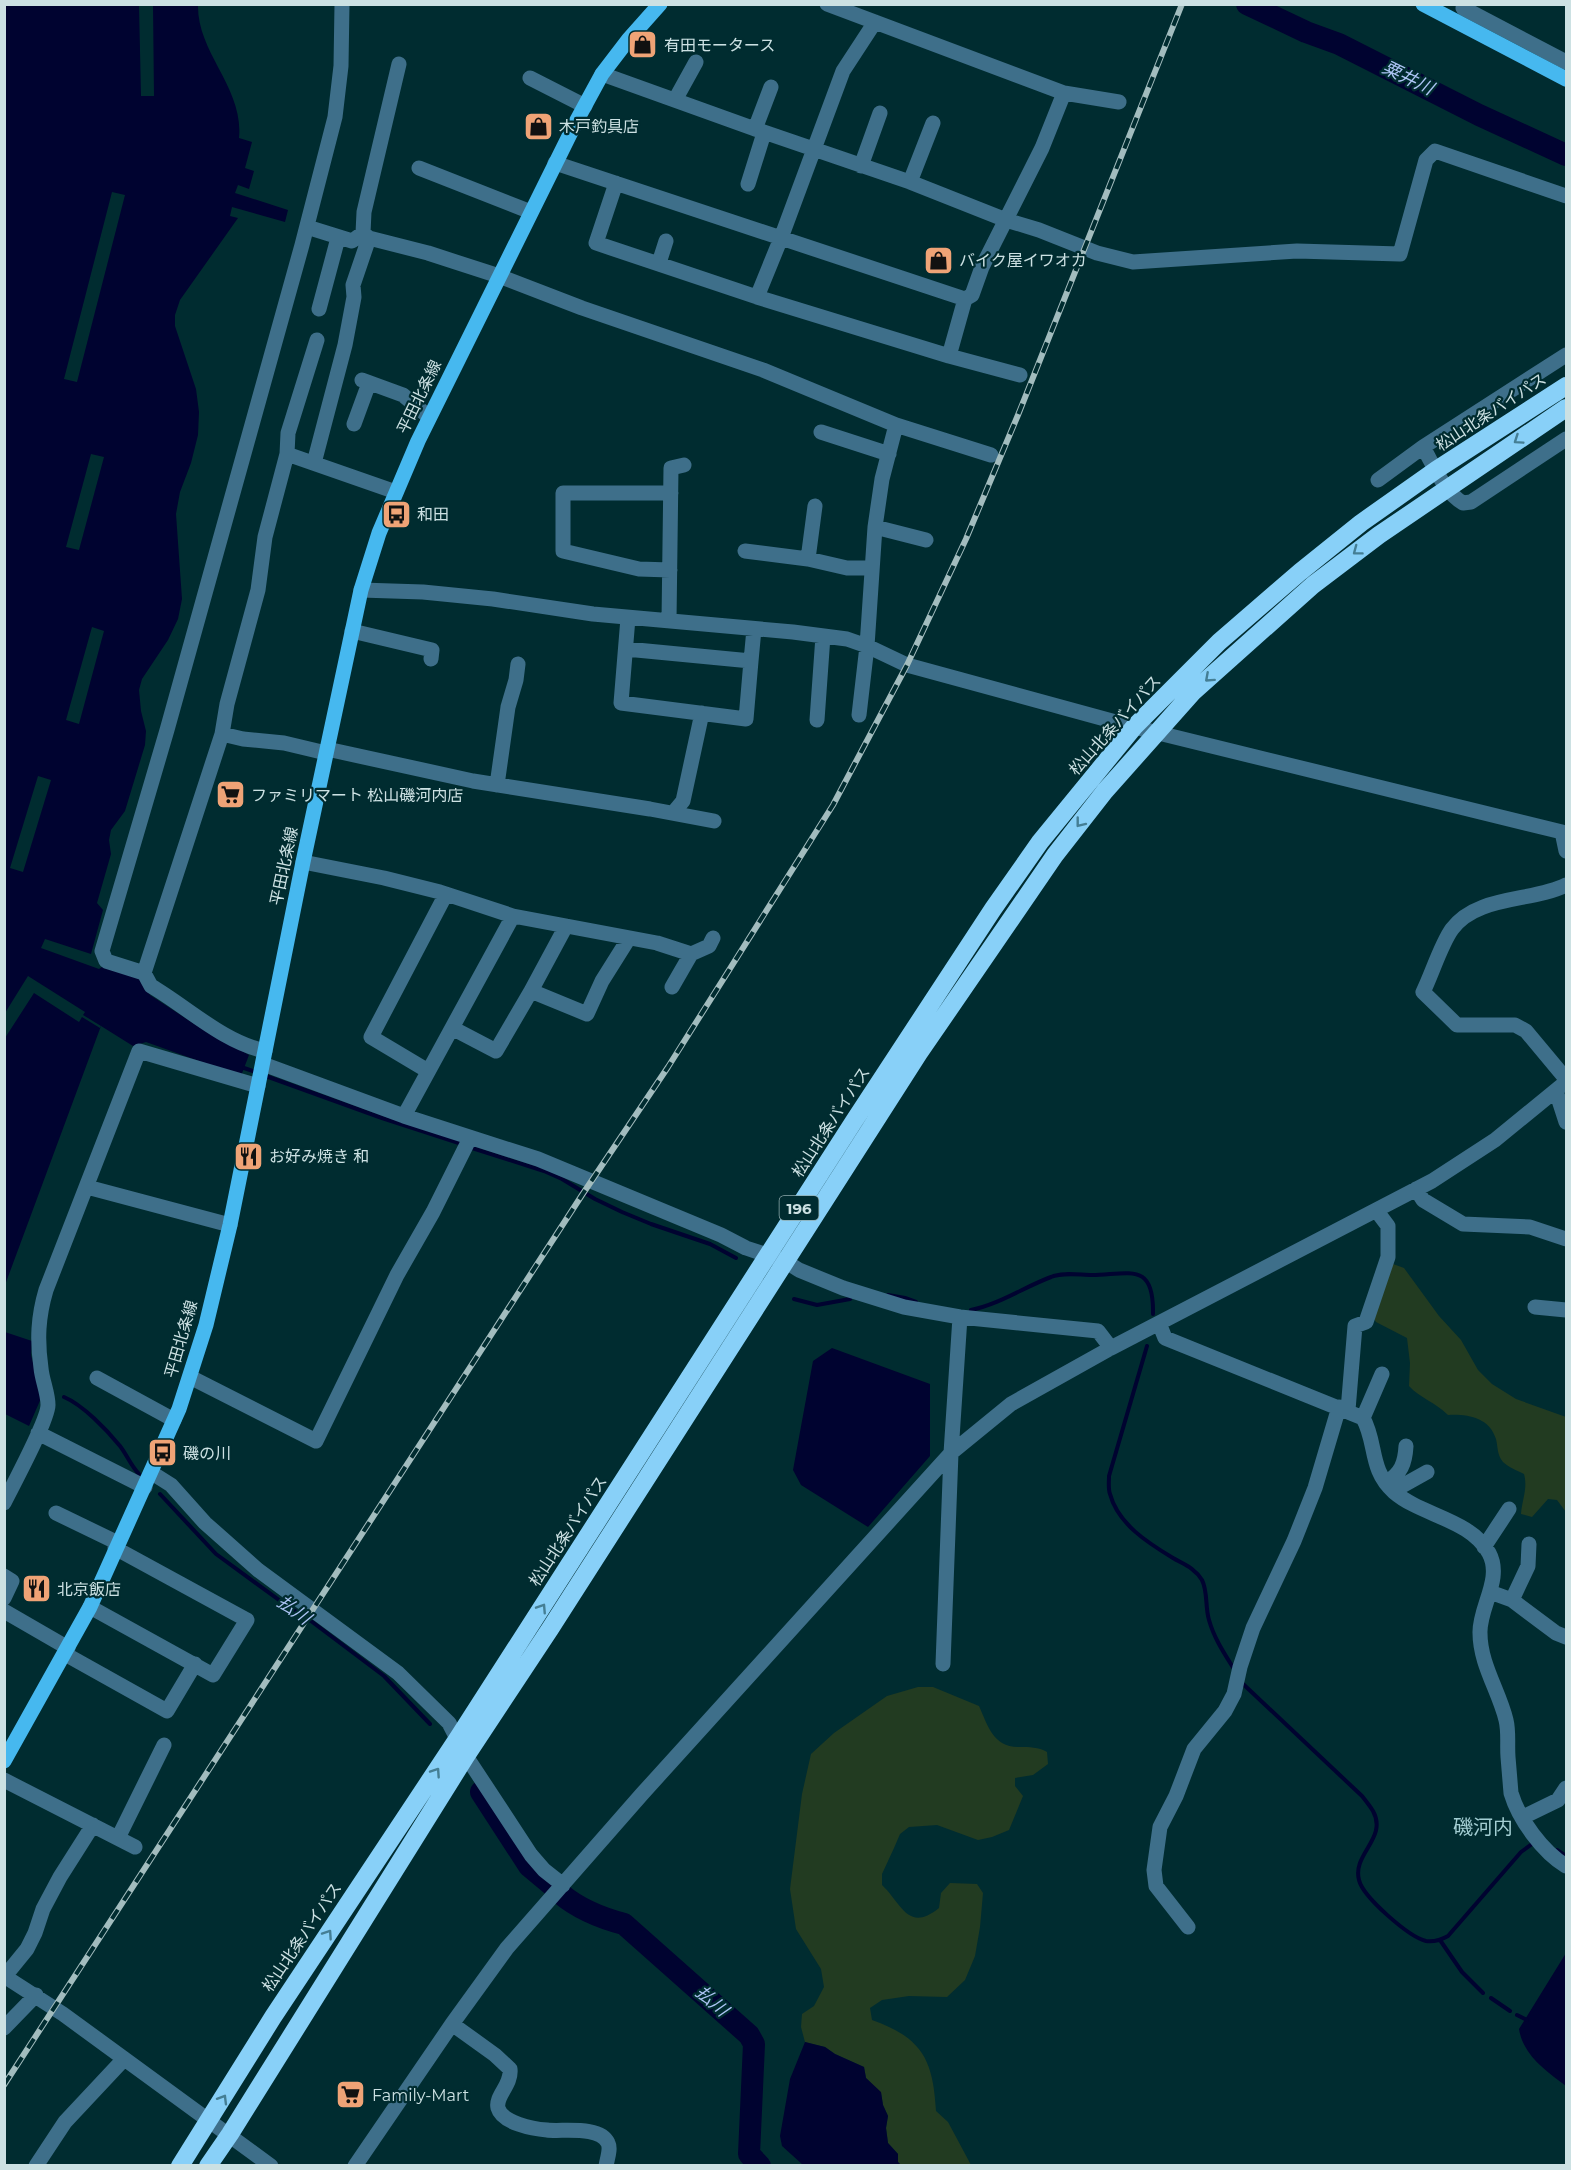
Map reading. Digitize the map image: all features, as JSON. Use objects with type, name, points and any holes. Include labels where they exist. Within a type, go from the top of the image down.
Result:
[{"type":"highway","name":"松山北条バイパス","points":[[208,2166],[466,1756],[545,1637],[777,1258],[854,1121],[1040,842],[1134,727],[1219,642],[1361,523],[1436,470],[1566,386]]},
{"type":"highway","name":"松山北条バイパス","points":[[180,2166],[273,2017],[777,1258],[1055,855],[1105,791],[1193,692],[1313,585],[1379,534],[1566,408]]},
{"type":"main road","name":"平田北条線","points":[[4,1761],[90,1607],[174,1420],[206,1325],[230,1225],[352,631],[361,590],[379,533],[429,417],[585,106],[602,74],[660,4]]},
{"type":"main road","points":[[1423,4],[1459,11],[1566,79]]},
{"type":"street","points":[[261,1069],[253,1048],[224,1033],[152,986],[144,974],[106,961],[102,951],[167,730],[307,227],[335,117],[341,66],[342,4]]},
{"type":"street","points":[[827,4],[1064,93],[1119,102]]},
{"type":"street","points":[[1459,11],[1566,62]]},
{"type":"street","points":[[757,297],[843,71],[875,22]]},
{"type":"street","points":[[675,100],[696,62]]},
{"type":"street","points":[[314,463],[345,345],[354,297],[353,285],[366,236],[364,212],[399,64]]},
{"type":"street","points":[[602,74],[759,131],[910,182],[1096,253],[1133,262],[1298,251],[1400,254],[1426,160],[1435,151],[1566,196]]},
{"type":"street","points":[[530,78],[585,106]]},
{"type":"street","points":[[748,183],[771,87]]},
{"type":"street","points":[[949,356],[965,299],[972,295],[982,267],[1041,148],[1064,93]]},
{"type":"street","points":[[861,166],[880,113]]},
{"type":"street","points":[[910,182],[933,123]]},
{"type":"street","points":[[555,163],[965,299]]},
{"type":"street","points":[[419,168],[531,213]]},
{"type":"street","points":[[616,183],[596,243],[757,297],[949,356],[1020,375]]},
{"type":"street","points":[[307,227],[352,241],[366,236],[499,276],[582,308],[763,370],[896,425],[991,455]]},
{"type":"street","points":[[319,309],[338,238]]},
{"type":"street","points":[[659,263],[666,241]]},
{"type":"street","points":[[144,974],[222,734],[227,704],[258,590],[265,537],[287,454],[288,434],[317,340]]},
{"type":"street","points":[[1378,480],[1423,447],[1566,355]]},
{"type":"street","points":[[360,418],[366,382],[403,394],[429,417]]},
{"type":"street","points":[[859,715],[867,645],[875,527],[882,479],[896,425]]},
{"type":"street","points":[[826,438],[889,454]]},
{"type":"street","points":[[1423,447],[1447,487],[1456,499],[1463,503],[1470,502],[1566,439]]},
{"type":"street","points":[[287,454],[396,492]]},
{"type":"street","points":[[669,621],[676,587],[670,570],[671,468],[684,465]]},
{"type":"street","points":[[670,570],[639,569],[563,551],[563,494],[671,493]]},
{"type":"street","points":[[808,559],[811,511]]},
{"type":"street","points":[[875,527],[926,540]]},
{"type":"street","points":[[751,548],[848,568],[872,568]]},
{"type":"street","points":[[361,590],[423,592],[493,599],[628,618],[847,639],[867,645],[907,665],[1134,727],[1562,832],[1566,851]]},
{"type":"street","points":[[628,618],[621,703],[746,719],[754,629]]},
{"type":"street","points":[[352,631],[432,650],[431,659]]},
{"type":"street","points":[[817,720],[823,636]]},
{"type":"street","points":[[626,649],[751,661]]},
{"type":"street","points":[[497,785],[508,707],[518,664]]},
{"type":"street","points":[[673,813],[683,801],[702,713]]},
{"type":"street","points":[[222,734],[243,739],[284,743],[497,785],[714,821]]},
{"type":"street","points":[[303,862],[384,878],[446,894],[513,916],[657,943],[691,954]]},
{"type":"street","points":[[1566,885],[1552,892],[1489,904],[1461,920],[1451,930],[1424,992],[1457,1025],[1515,1026],[1526,1030],[1563,1084],[1566,1122]]},
{"type":"street","points":[[428,1071],[371,1037],[446,894]]},
{"type":"street","points":[[404,1116],[513,916]]},
{"type":"street","points":[[452,1028],[496,1051],[566,926]]},
{"type":"street","points":[[531,991],[587,1014],[602,981],[629,938]]},
{"type":"street","points":[[672,987],[691,954],[709,946],[713,938]]},
{"type":"street","points":[[4,1503],[48,1407],[38,1340],[39,1312],[139,1052],[261,1069],[404,1116],[468,1143],[538,1159],[721,1235],[746,1248],[777,1258],[799,1270],[843,1288],[903,1307],[960,1317],[1098,1331],[1111,1348]]},
{"type":"street","points":[[355,2166],[507,1948],[642,1794],[951,1453],[1011,1404],[1111,1348],[1416,1189],[1495,1140],[1563,1084]]},
{"type":"street","points":[[190,1377],[316,1441],[397,1275],[433,1212],[468,1143]]},
{"type":"street","points":[[87,1187],[230,1225]]},
{"type":"street","points":[[1416,1189],[1424,1200],[1463,1224],[1530,1227],[1566,1239]]},
{"type":"street","points":[[1188,1927],[1156,1886],[1154,1870],[1160,1827],[1176,1796],[1194,1749],[1225,1711],[1234,1694],[1253,1628],[1294,1541],[1344,1409],[1355,1326],[1366,1322],[1388,1257],[1388,1226],[1376,1210]]},
{"type":"street","points":[[1535,1307],[1566,1310]]},
{"type":"street","points":[[943,1664],[951,1453],[960,1317]]},
{"type":"street","points":[[1159,1323],[1165,1338],[1363,1418],[1371,1434],[1373,1456],[1390,1487],[1408,1502],[1466,1530],[1484,1547],[1490,1556],[1493,1569],[1490,1592],[1482,1613],[1480,1643],[1506,1719],[1511,1793],[1514,1804],[1539,1843],[1566,1866]]},
{"type":"street","points":[[1363,1418],[1382,1374]]},
{"type":"street","points":[[97,1378],[174,1420]]},
{"type":"street","points":[[38,1433],[145,1487]]},
{"type":"street","points":[[1390,1487],[1405,1460],[1406,1446]]},
{"type":"street","points":[[152,1473],[171,1485],[205,1523],[258,1570],[398,1673],[449,1723],[466,1756],[531,1855],[544,1870],[563,1885]]},
{"type":"street","points":[[1390,1487],[1427,1473]]},
{"type":"street","points":[[1484,1547],[1509,1509]]},
{"type":"street","points":[[56,1513],[248,1620],[213,1675],[90,1607]]},
{"type":"street","points":[[1512,1600],[1528,1566],[1529,1544]]},
{"type":"street","points":[[4,1576],[12,1581],[4,1598]]},
{"type":"street","points":[[1490,1592],[1512,1600],[1556,1633],[1566,1637]]},
{"type":"street","points":[[4,1611],[167,1711],[195,1664]]},
{"type":"street","points":[[118,1838],[164,1745]]},
{"type":"street","points":[[4,1780],[135,1846]]},
{"type":"street","points":[[1523,1817],[1558,1800],[1566,1788]]},
{"type":"street","points":[[93,1825],[60,1876],[43,1909],[35,1934],[27,1949],[5,1976],[36,1995],[271,2166]]},
{"type":"street","points":[[4,2028],[36,1995]]},
{"type":"street","points":[[452,2024],[495,2055],[510,2069],[509,2083],[498,2101],[498,2108],[502,2116],[511,2122],[546,2130],[570,2129],[602,2136],[608,2143],[606,2166]]},
{"type":"street","points":[[36,2166],[65,2122],[124,2059]]},
{"type":"green space","points":[[1393,1264],[1404,1268],[1439,1316],[1461,1340],[1478,1370],[1492,1384],[1516,1399],[1566,1417],[1566,1512],[1557,1500],[1548,1499],[1532,1517],[1521,1514],[1525,1489],[1524,1474],[1503,1462],[1496,1439],[1488,1426],[1483,1421],[1470,1416],[1448,1415],[1409,1386],[1410,1363],[1407,1338],[1376,1322],[1368,1309]]},
{"type":"green space","points":[[918,1687],[933,1687],[979,1706],[989,1728],[1003,1743],[1010,1746],[1037,1748],[1047,1752],[1048,1764],[1033,1775],[1015,1778],[1015,1786],[1023,1796],[1009,1830],[978,1840],[937,1825],[909,1827],[900,1834],[882,1874],[882,1885],[906,1913],[913,1917],[920,1918],[939,1908],[941,1893],[950,1883],[977,1884],[983,1893],[975,1956],[965,1980],[947,1997],[909,1996],[882,2000],[870,2008],[872,2020],[903,2034],[922,2053],[932,2077],[936,2111],[948,2122],[971,2165],[901,2165],[898,2162],[898,2154],[888,2143],[886,2128],[888,2116],[881,2093],[866,2078],[864,2067],[825,2047],[805,2042],[801,2027],[802,2014],[814,2006],[824,1987],[821,1969],[796,1929],[790,1889],[802,1794],[811,1754],[834,1733],[887,1696]]},
{"type":"water","points":[[5,5],[198,5],[205,39],[235,103],[239,120],[239,138],[252,142],[245,168],[254,171],[249,189],[238,185],[235,193],[288,210],[285,222],[232,207],[230,216],[238,218],[180,300],[175,315],[175,326],[196,389],[199,412],[198,435],[180,492],[176,514],[182,599],[178,619],[168,640],[142,679],[139,690],[146,731],[145,745],[125,811],[111,830],[109,840],[111,854],[97,903],[103,910],[91,954],[45,939],[41,948],[99,969],[102,967],[140,978],[150,995],[199,1027],[249,1055],[241,1076],[146,1042],[133,1046],[101,1026],[5,1285]]},
{"type":"water","points":[[5,1332],[32,1341],[31,1355],[42,1396],[29,1426],[5,1414]]},
{"type":"water","points":[[832,1348],[930,1384],[930,1456],[868,1527],[801,1485],[793,1470],[813,1361]]},
{"type":"water","points":[[1566,1953],[1566,2086],[1530,2055],[1519,2029]]},
{"type":"water","points":[[805,2042],[825,2047],[864,2067],[866,2078],[881,2092],[888,2116],[886,2128],[888,2143],[898,2154],[898,2162],[901,2165],[803,2165],[782,2146],[780,2136],[790,2079]]},
{"type":"pier","points":[[139,5],[153,5],[154,96],[141,96]]},
{"type":"pier","points":[[112,192],[125,195],[77,382],[64,379]]},
{"type":"pier","points":[[91,454],[104,457],[79,550],[66,547]]},
{"type":"pier","points":[[92,627],[104,631],[79,724],[66,720]]},
{"type":"pier","points":[[38,776],[51,780],[23,872],[10,868]]},
{"type":"pier","points":[[28,976],[85,1012],[83,1015],[101,1026],[100,1028],[82,1017],[79,1022],[34,993],[5,1038],[5,1013]]},
{"type":"waterway","name":"粟井川","points":[[1247,4],[1306,32],[1339,44],[1479,115],[1566,155]]},
{"type":"waterway","points":[[244,1068],[256,1072]]},
{"type":"waterway","points":[[263,1075],[462,1144]]},
{"type":"waterway","points":[[469,1147],[544,1171],[622,1212],[710,1244],[736,1258]]},
{"type":"waterway","points":[[971,1310],[992,1304],[1055,1275],[1129,1273],[1138,1275],[1149,1286],[1153,1314]]},
{"type":"waterway","points":[[888,1295],[916,1302]]},
{"type":"waterway","points":[[794,1299],[817,1305],[850,1299]]},
{"type":"waterway","points":[[1147,1346],[1109,1476],[1109,1492],[1120,1515],[1135,1532],[1196,1572],[1202,1580],[1211,1627],[1234,1669]]},
{"type":"waterway","name":"払川","points":[[64,1397],[87,1412],[102,1426],[120,1446],[139,1474]]},
{"type":"waterway","name":"払川","points":[[160,1494],[216,1554],[384,1676],[430,1724]]},
{"type":"waterway","points":[[1242,1683],[1371,1807],[1376,1821],[1376,1830],[1360,1862],[1359,1880],[1377,1906],[1418,1938],[1432,1941],[1448,1936],[1521,1852],[1532,1844],[1536,1844]]},
{"type":"waterway","name":"払川","points":[[481,1792],[529,1866],[553,1886]]},
{"type":"waterway","points":[[1557,1850],[1566,1856]]},
{"type":"waterway","name":"払川","points":[[561,1894],[591,1913],[624,1924],[749,2035],[754,2044],[749,2154],[760,2166]]},
{"type":"waterway","points":[[1440,1940],[1462,1972],[1483,1993]]},
{"type":"waterway","points":[[1491,1998],[1510,2011]]},
{"type":"waterway","points":[[1517,2015],[1527,2020]]},
{"type":"railway","points":[[4,2085],[582,1195],[668,1067],[833,805],[907,665],[966,539],[1182,4]]},
{"type":"place","name":"有田モータース","points":[[643,45]]},
{"type":"place","name":"木戸釣具店","points":[[538,126]]},
{"type":"place","name":"バイク屋イワオカ","points":[[938,260]]},
{"type":"place","name":"和田","points":[[396,514]]},
{"type":"place","name":"ファミリマート 松山磯河内店","points":[[230,795]]},
{"type":"place","name":"お好み焼き 和","points":[[248,1156]]},
{"type":"place","name":"磯の川","points":[[162,1453]]},
{"type":"place","name":"北京飯店","points":[[36,1589]]},
{"type":"place","name":"Family-Mart","points":[[351,2095]]},
{"type":"district","name":"磯河内","points":[[1483,1827]]}]
